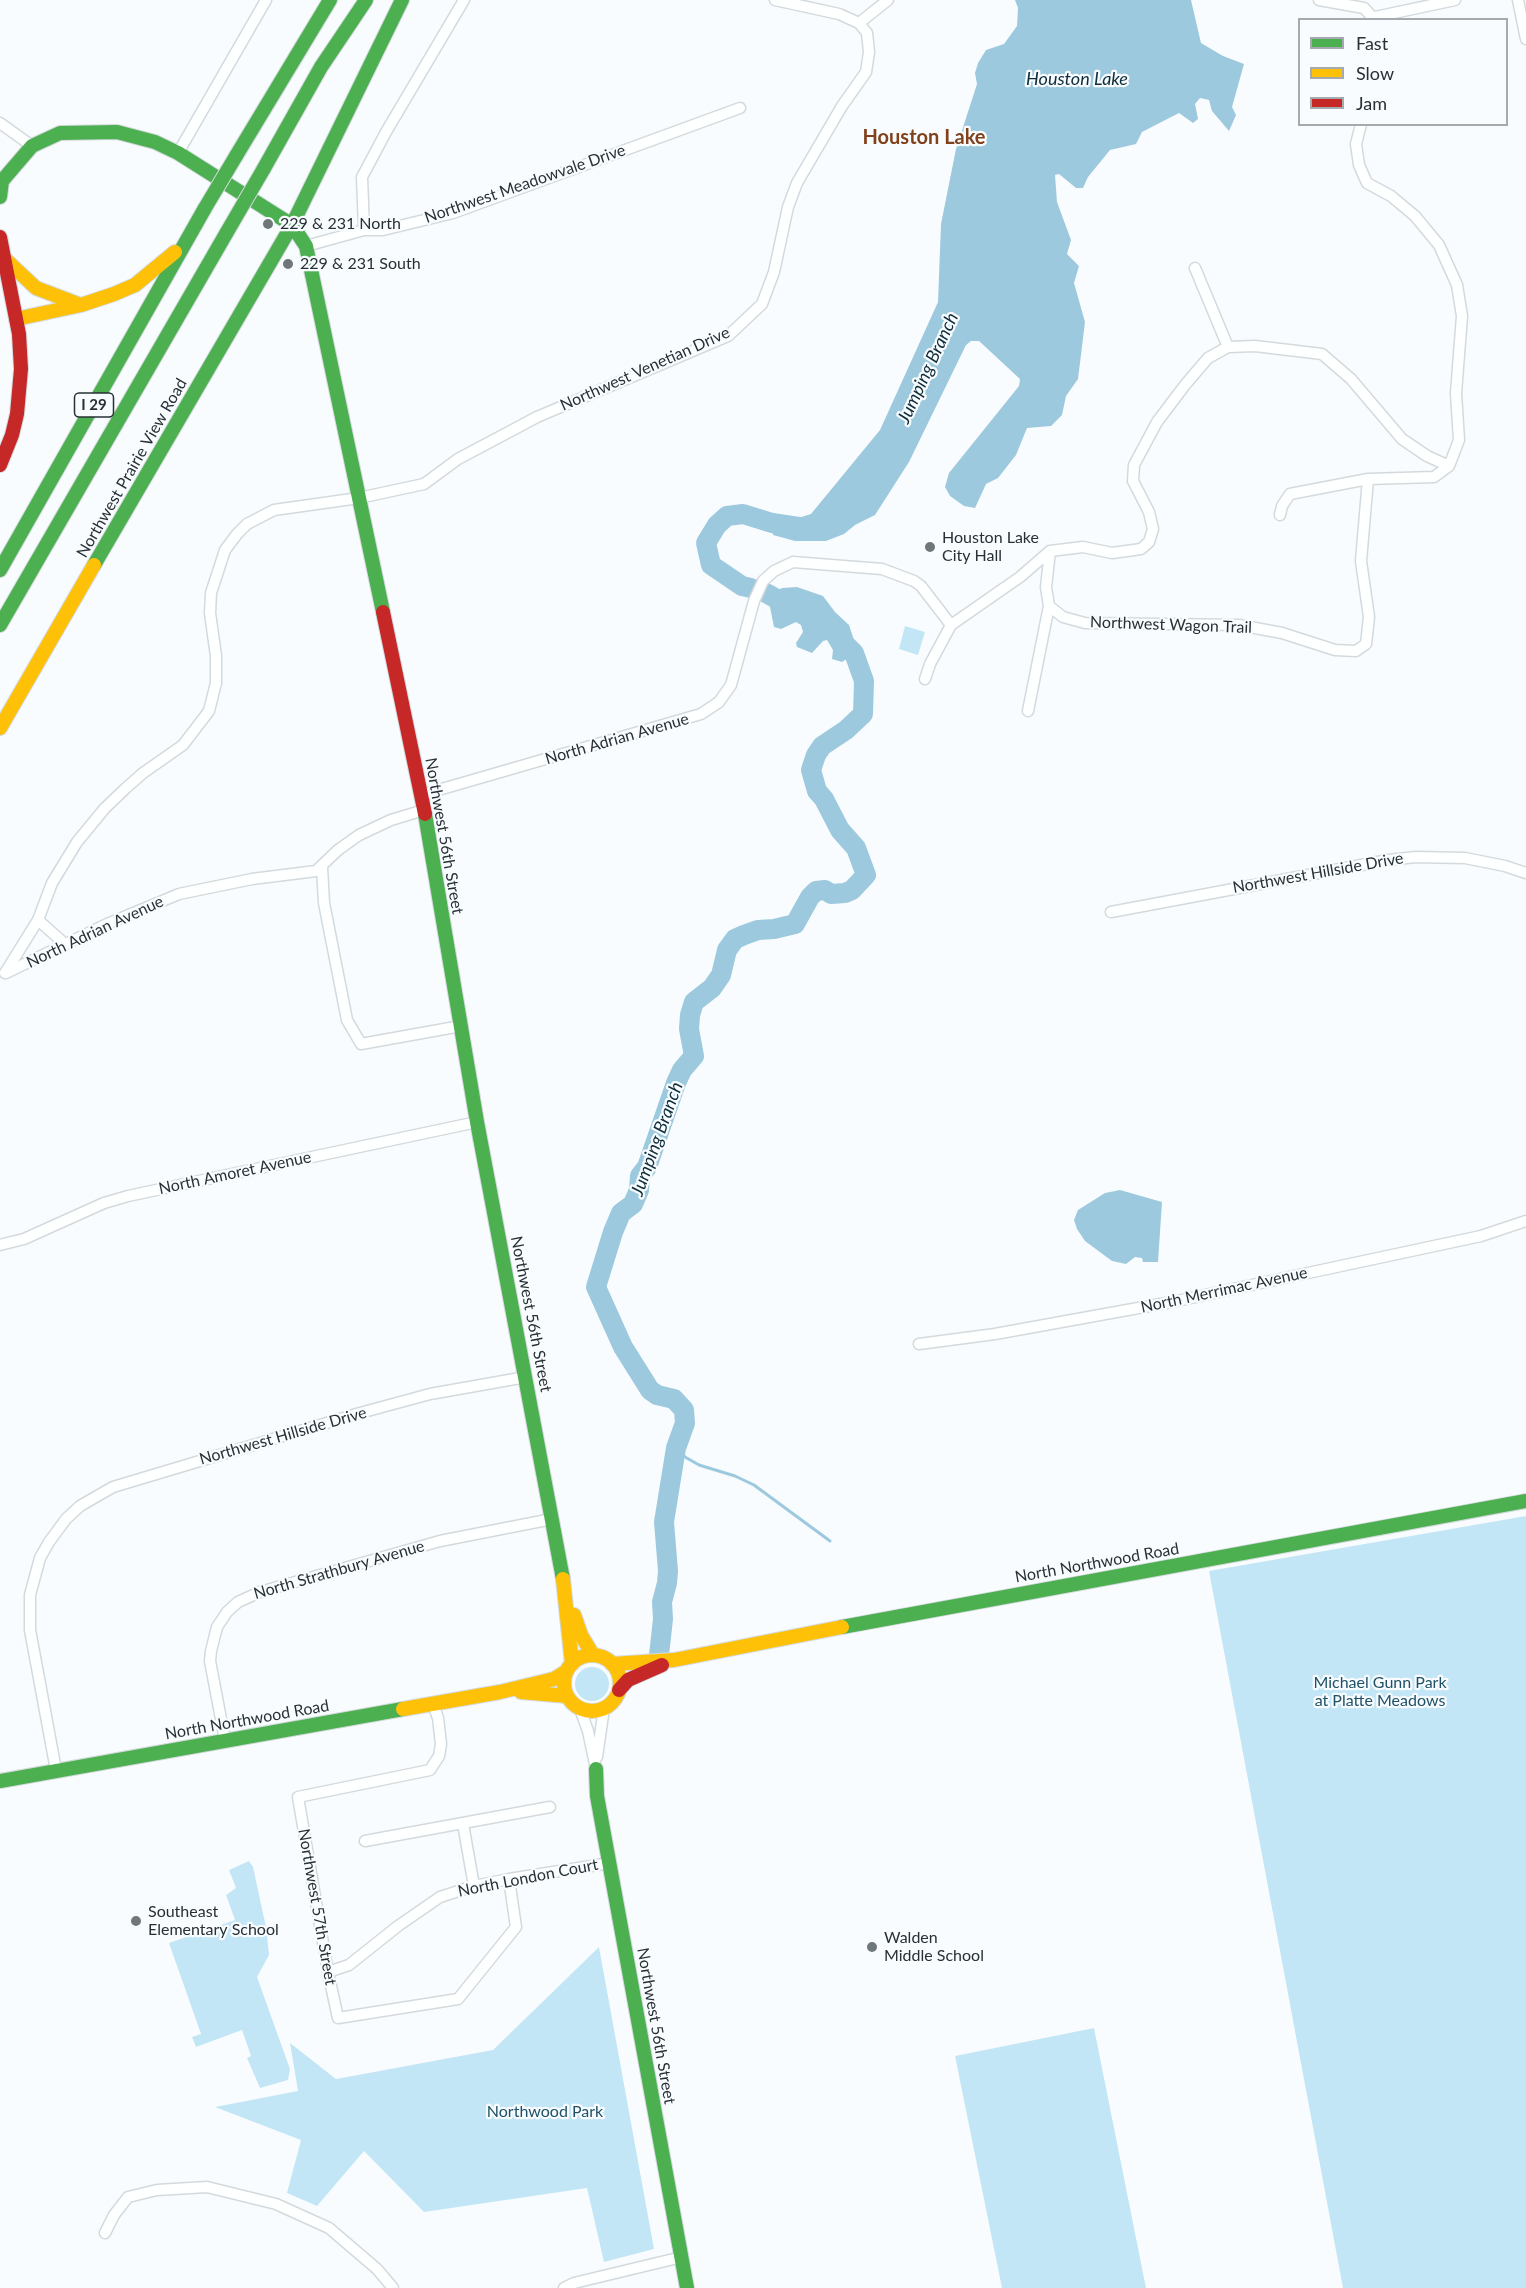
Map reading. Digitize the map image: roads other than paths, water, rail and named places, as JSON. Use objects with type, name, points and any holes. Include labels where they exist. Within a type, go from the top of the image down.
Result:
[{"type":"main road","name":"I 29","points":[[0,570],[189,240],[205,208],[330,0]]},
{"type":"main road","name":"I 29","points":[[0,626],[321,67],[366,0]]},
{"type":"main road","name":"Northwest Prairie View Road","points":[[0,728],[292,225],[402,0]]},
{"type":"main road","name":"Northwest 56th Street","points":[[32,146],[60,133],[117,132],[155,142],[178,153],[292,225],[306,246],[424,810],[477,1122],[566,1592],[581,1635],[594,1655]]},
{"type":"main road","points":[[0,197],[2,181],[32,146]]},
{"type":"main road","points":[[0,237],[2,259],[16,319],[20,349],[21,392],[12,435],[0,465]]},
{"type":"main road","points":[[16,319],[81,305],[135,285],[189,240]]},
{"type":"main road","points":[[2,259],[36,288],[81,305]]},
{"type":"main road","name":"North Northwood Road","points":[[612,1664],[674,1660],[915,1613],[1526,1501]]},
{"type":"main road","name":"Northwest 56th Street","points":[[566,1592],[569,1667]]},
{"type":"main road","points":[[594,1655],[612,1664],[617,1672],[619,1690],[611,1704],[588,1711],[572,1704],[567,1696],[564,1679],[569,1667],[586,1656],[594,1655]]},
{"type":"main road","name":"North Northwood Road","points":[[619,1690],[628,1680],[674,1660]]},
{"type":"main road","name":"North Northwood Road","points":[[0,1781],[500,1692],[554,1679],[569,1667]]},
{"type":"main road","name":"North Northwood Road","points":[[500,1692],[567,1696]]},
{"type":"main road","name":"Northwest 56th Street","points":[[596,1769],[597,1796],[687,2288]]},
{"type":"street","points":[[178,153],[266,0]]},
{"type":"street","points":[[363,230],[362,177],[464,0]]},
{"type":"street","points":[[775,0],[838,14],[859,23],[888,0]]},
{"type":"street","points":[[1319,0],[1364,8],[1375,18],[1455,0]]},
{"type":"street","points":[[1518,0],[1526,39]]},
{"type":"street","name":"Northwest Venetian Drive","points":[[2,975],[38,920],[60,869],[92,823],[143,773],[183,746],[209,711],[216,683],[216,656],[209,602],[221,560],[237,534],[247,524],[274,510],[359,498],[424,484],[458,459],[537,417],[728,336],[762,304],[774,272],[788,207],[797,183],[842,106],[866,72],[869,51],[867,33],[859,23]]},
{"type":"street","name":"Northwest Meadowvale Drive","points":[[306,246],[363,230],[383,230],[453,213],[740,108]]},
{"type":"street","points":[[0,123],[32,146]]},
{"type":"street","points":[[1280,515],[1281,506],[1290,494],[1368,479],[1434,477],[1449,466],[1459,440],[1456,393],[1462,316],[1457,285],[1438,245],[1415,216],[1391,196],[1367,183],[1359,165],[1356,144],[1360,126]]},
{"type":"street","points":[[1195,268],[1228,347]]},
{"type":"street","points":[[925,679],[930,664],[951,625],[1020,577],[1050,551],[1083,547],[1112,554],[1141,549],[1149,542],[1154,529],[1149,512],[1133,481],[1134,465],[1157,422],[1208,357],[1228,347],[1255,346],[1323,354],[1351,379],[1402,439],[1427,456],[1449,466]]},
{"type":"street","name":"Northwest Wagon Trail","points":[[1049,606],[1063,617],[1085,623],[1239,625],[1282,633],[1335,650],[1356,651],[1366,644],[1369,617],[1361,561],[1368,479]]},
{"type":"street","points":[[1028,711],[1049,606],[1046,587],[1050,551]]},
{"type":"street","name":"North Adrian Avenue","points":[[421,795],[701,714],[719,702],[731,685],[754,601],[763,581],[793,562],[882,569],[914,581],[921,586],[951,625]]},
{"type":"street","name":"North Adrian Avenue","points":[[2,975],[151,904],[179,894],[252,879],[309,873],[322,867],[338,850],[359,835],[391,820],[424,810]]},
{"type":"street","name":"Northwest Hillside Drive","points":[[1111,912],[1388,860],[1416,857],[1465,858],[1526,873]]},
{"type":"street","points":[[322,867],[324,903],[347,1020],[361,1044],[460,1026]]},
{"type":"street","points":[[38,920],[65,944]]},
{"type":"street","name":"North Amoret Avenue","points":[[0,1245],[24,1239],[104,1203],[128,1196],[477,1122]]},
{"type":"street","name":"North Merrimac Avenue","points":[[918,1344],[995,1334],[1177,1301],[1480,1236],[1526,1221]]},
{"type":"street","name":"Northwest Hillside Drive","points":[[56,1770],[29,1614],[34,1576],[40,1558],[56,1532],[80,1506],[113,1487],[430,1394],[526,1377]]},
{"type":"street","name":"North Strathbury Avenue","points":[[225,1740],[210,1661],[217,1628],[227,1612],[238,1602],[260,1592],[440,1541],[552,1519]]},
{"type":"street","name":"Northwest 57th Street","points":[[433,1704],[438,1718],[441,1744],[439,1756],[430,1770],[298,1797],[338,2018],[458,1999],[516,1927],[508,1879]]},
{"type":"street","name":"Northwest 56th Street","points":[[596,1769],[604,1708]]},
{"type":"street","name":"Northwest 56th Street","points":[[580,1709],[588,1731],[596,1769]]},
{"type":"street","points":[[365,1841],[550,1807]]},
{"type":"street","points":[[463,1824],[474,1886]]},
{"type":"street","name":"North London Court","points":[[328,1972],[349,1965],[398,1926],[440,1897],[474,1886],[508,1879],[610,1863]]},
{"type":"street","points":[[105,2233],[114,2215],[128,2197],[157,2190],[207,2187],[276,2204],[329,2228],[377,2268],[393,2288]]},
{"type":"street","points":[[564,2288],[574,2283],[682,2257]]},
{"type":"water","name":"Houston Lake","points":[[1015,0],[1191,0],[1201,43],[1223,56],[1244,64],[1232,107],[1236,115],[1229,131],[1212,111],[1209,100],[1200,98],[1195,104],[1198,119],[1193,123],[1179,113],[1142,132],[1136,144],[1110,150],[1088,177],[1083,188],[1076,188],[1059,174],[1055,175],[1057,202],[1071,240],[1067,254],[1079,266],[1074,283],[1085,322],[1078,379],[1066,396],[1062,415],[1051,426],[1027,428],[1016,455],[998,478],[986,484],[975,508],[964,506],[950,496],[945,487],[949,473],[1019,386],[1020,379],[979,341],[971,341],[966,345],[909,462],[875,515],[855,525],[844,534],[826,541],[795,541],[773,535],[772,523],[777,517],[795,519],[811,514],[880,430],[938,302],[941,224],[956,149],[977,84],[975,73],[986,50],[1004,44],[1017,26],[1018,8]]},
{"type":"water","points":[[797,587],[823,596],[849,625],[857,649],[856,659],[848,658],[842,662],[832,659],[833,650],[827,640],[823,641],[812,653],[797,647],[796,643],[803,632],[801,625],[796,622],[781,629],[774,627],[769,602],[770,595],[782,588]]},
{"type":"water","points":[[1120,1190],[1162,1202],[1158,1262],[1143,1262],[1142,1258],[1135,1257],[1126,1264],[1112,1261],[1085,1241],[1077,1229],[1074,1220],[1078,1210],[1105,1193]]},
{"type":"waterway","name":"Jumping Branch","points":[[751,588],[742,586],[711,565],[706,543],[717,525],[727,516],[743,514],[772,523],[799,527]]},
{"type":"waterway","name":"Jumping Branch","points":[[766,593],[793,608]]},
{"type":"waterway","name":"Jumping Branch","points":[[659,1655],[663,1619],[662,1602],[668,1571],[664,1522],[676,1448],[685,1423],[684,1410],[674,1399],[657,1395],[650,1390],[623,1347],[596,1287],[621,1213],[633,1204],[639,1190],[640,1176],[647,1167],[676,1083],[682,1070],[694,1056],[689,1029],[694,1002],[712,988],[721,975],[727,950],[735,939],[744,935],[758,930],[795,924],[810,897],[816,891],[825,890],[831,894],[845,893],[852,890],[866,875],[856,848],[840,830],[824,799],[817,791],[811,770],[822,746],[846,730],[863,714],[864,681],[854,653],[840,639]]},
{"type":"waterway","points":[[677,1445],[685,1457],[699,1465],[735,1476],[754,1485],[830,1541]]},
{"type":"place","name":"229 & 231 North","points":[[268,224]]},
{"type":"place","name":"229 & 231 South","points":[[288,264]]},
{"type":"place","name":"Houston Lake City Hall","points":[[930,547]]},
{"type":"place","name":"Southeast Elementary School","points":[[136,1921]]},
{"type":"place","name":"Walden Middle School","points":[[872,1947]]},
{"type":"district","name":"Houston Lake","points":[[924,138]]},
{"type":"park label","name":"Michael Gunn Park at Platte Meadows","points":[[1380,1692]]},
{"type":"park label","name":"Northwood Park","points":[[545,2112]]}]
